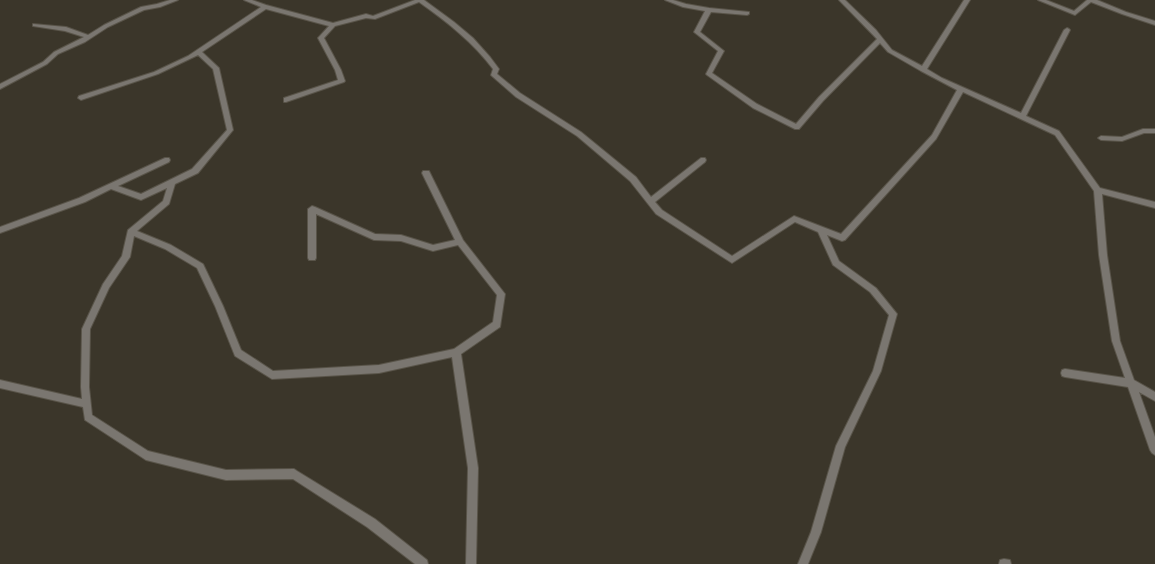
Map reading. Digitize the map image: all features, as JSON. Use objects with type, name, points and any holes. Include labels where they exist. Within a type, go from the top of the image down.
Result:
[{"type":"street","points":[[0,87],[45,63],[56,53],[89,37],[106,26],[143,8],[158,6],[175,0]]},
{"type":"street","points":[[247,0],[268,8],[333,24],[366,16],[373,18],[420,0],[458,28],[471,40],[487,56],[496,69],[494,75],[518,96],[579,134],[633,179],[659,212],[732,260],[794,219],[842,238],[934,137],[961,89]]},
{"type":"street","points":[[668,0],[685,6],[747,14]]},
{"type":"street","points":[[842,0],[850,6],[890,51],[961,89],[1057,133],[1098,190],[1102,255],[1116,341],[1155,450]]},
{"type":"street","points":[[923,70],[967,0]]},
{"type":"street","points":[[1041,0],[1075,13],[1091,0],[1155,23]]},
{"type":"street","points":[[81,98],[156,73],[198,52],[266,7],[268,8]]},
{"type":"street","points":[[709,10],[697,32],[721,51],[710,74],[755,106],[797,126],[821,99],[880,39]]},
{"type":"street","points":[[286,100],[342,81],[339,70],[326,52],[322,38],[333,24]]},
{"type":"street","points":[[35,25],[66,29],[89,37]]},
{"type":"street","points":[[1022,117],[1067,30]]},
{"type":"street","points":[[112,187],[141,197],[195,171],[230,130],[216,68],[198,52]]},
{"type":"street","points":[[1101,138],[1122,139],[1143,131],[1155,131]]},
{"type":"street","points":[[0,230],[82,200],[167,160]]},
{"type":"street","points":[[651,201],[703,160]]},
{"type":"street","points":[[131,232],[168,247],[200,266],[219,306],[238,354],[272,375],[380,369],[456,352],[497,324],[501,294],[460,242],[426,173]]},
{"type":"street","points":[[172,182],[166,202],[131,232],[126,257],[106,286],[86,329],[88,417],[146,455],[226,475],[294,474],[371,523],[423,564]]},
{"type":"street","points":[[1098,190],[1155,205]]},
{"type":"street","points":[[312,258],[312,209],[374,237],[401,238],[433,248],[460,242]]},
{"type":"street","points":[[803,564],[816,532],[841,446],[877,371],[893,314],[873,290],[836,263],[821,230]]},
{"type":"street","points":[[456,352],[473,468],[471,564]]},
{"type":"street","points":[[1065,373],[1131,383],[1155,397]]},
{"type":"street","points":[[0,384],[87,404]]}]
